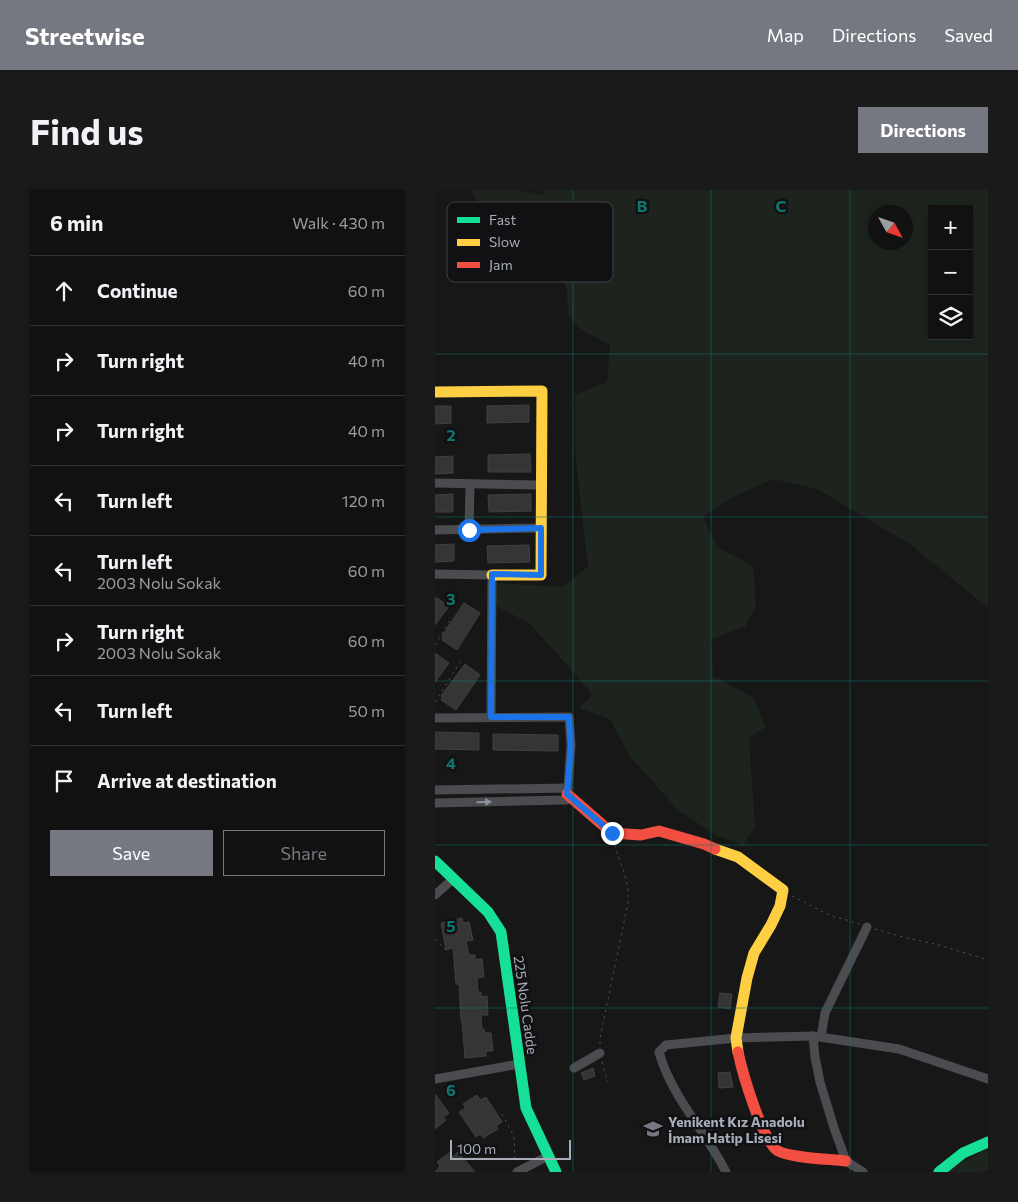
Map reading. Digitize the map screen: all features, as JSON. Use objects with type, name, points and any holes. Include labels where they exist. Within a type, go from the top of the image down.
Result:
[{"type":"street","points":[[435,392],[542,391],[541,575],[435,574]]},
{"type":"street","points":[[435,483],[540,485]]},
{"type":"street","points":[[469,530],[470,484]]},
{"type":"street","points":[[435,530],[541,528]]},
{"type":"street","points":[[491,717],[492,574]]},
{"type":"street","points":[[435,718],[569,717],[571,745],[566,800],[435,803]]},
{"type":"street","points":[[435,790],[568,791],[612,833],[641,835],[659,830],[704,844],[722,852],[730,853],[783,890],[780,906],[755,954],[747,978],[736,1038],[749,1093],[770,1144],[778,1151],[792,1155],[846,1161],[863,1172]]},
{"type":"street","name":"225 Nolu Cadde","points":[[435,861],[488,912],[501,932],[527,1108],[556,1172]]},
{"type":"street","points":[[435,895],[453,879]]},
{"type":"street","points":[[846,1161],[820,1082],[815,1057],[817,1036],[825,1013],[867,927]]},
{"type":"street","points":[[726,1172],[663,1066],[659,1052],[666,1045],[736,1038],[817,1036],[899,1048],[988,1079]]},
{"type":"street","points":[[574,1068],[600,1053]]},
{"type":"street","points":[[435,1079],[519,1064]]},
{"type":"street","points":[[939,1172],[963,1153],[988,1142]]},
{"type":"street","points":[[516,1168],[548,1156]]},
{"type":"path","points":[[435,645],[450,621]]},
{"type":"path","points":[[435,702],[462,659]]},
{"type":"path","points":[[608,1082],[600,1053],[600,1038],[629,894],[628,882],[612,833]]},
{"type":"path","points":[[783,890],[829,915],[903,937],[939,944],[988,960]]},
{"type":"path","points":[[435,939],[449,953]]},
{"type":"path","points":[[502,1114],[514,1136],[516,1168]]},
{"type":"shaded area","points":[[471,190],[517,190],[546,195],[542,190],[988,190],[988,608],[910,544],[817,489],[773,479],[731,498],[703,517],[717,547],[753,566],[756,605],[745,627],[711,639],[713,676],[754,698],[765,727],[749,738],[755,827],[743,845],[717,836],[678,810],[629,755],[610,719],[579,708],[592,695],[578,677],[529,623],[496,606],[495,583],[562,587],[588,567],[576,462],[575,395],[607,382],[610,345],[582,330],[569,316],[566,285],[561,282],[613,282],[613,202],[478,202]]},
{"type":"shaded area","points":[[988,1148],[988,1170],[981,1172],[948,1172],[954,1167]]},
{"type":"building","points":[[529,405],[529,422],[487,423],[487,406]]},
{"type":"building","points":[[435,406],[451,406],[451,423],[435,424]]},
{"type":"building","points":[[530,454],[531,472],[488,472],[488,455]]},
{"type":"building","points":[[453,456],[453,473],[435,474],[435,457]]},
{"type":"building","points":[[453,494],[453,512],[435,512],[435,495]]},
{"type":"building","points":[[531,494],[531,511],[489,512],[488,495]]},
{"type":"building","points":[[454,544],[454,561],[435,562],[435,545]]},
{"type":"building","points":[[529,545],[530,562],[488,563],[487,546]]},
{"type":"building","points":[[435,597],[449,606],[435,625]]},
{"type":"building","points":[[464,603],[480,613],[457,650],[442,640],[442,636]]},
{"type":"building","points":[[435,653],[449,663],[435,682]]},
{"type":"building","points":[[465,664],[480,675],[456,710],[441,700],[443,697],[441,696]]},
{"type":"building","points":[[435,732],[479,733],[479,750],[435,749]]},
{"type":"building","points":[[493,734],[558,735],[558,751],[493,750]]},
{"type":"building","points":[[462,918],[463,923],[469,922],[473,940],[466,941],[469,955],[475,955],[475,959],[482,959],[484,977],[477,978],[478,992],[481,992],[481,997],[487,996],[488,1015],[481,1015],[482,1029],[484,1029],[485,1033],[491,1033],[493,1051],[486,1051],[486,1056],[465,1058],[459,984],[456,984],[453,948],[446,950],[441,923]]},
{"type":"building","points":[[720,993],[732,994],[730,1009],[718,1007]]},
{"type":"building","points":[[593,1068],[595,1076],[584,1080],[581,1073]]},
{"type":"building","points":[[730,1072],[733,1087],[719,1088],[718,1073]]},
{"type":"building","points":[[435,1094],[449,1113],[443,1118],[446,1120],[435,1129]]},
{"type":"building","points":[[477,1095],[480,1100],[486,1097],[502,1122],[496,1126],[498,1129],[483,1138],[481,1134],[476,1137],[459,1112],[466,1108],[463,1104]]},
{"type":"building","points":[[450,1152],[453,1157],[458,1152],[475,1172],[435,1172],[440,1166],[437,1162]]},
{"type":"traffic: fast","points":[[435,861],[488,912],[501,932],[526,1108],[556,1172]]},
{"type":"traffic: fast","points":[[939,1172],[963,1153],[988,1142]]},
{"type":"traffic: slow","points":[[435,392],[542,391],[541,575],[492,575]]},
{"type":"traffic: slow","points":[[715,849],[738,857],[783,890],[780,906],[754,953],[747,978],[736,1038],[738,1052]]},
{"type":"traffic: jam","points":[[567,794],[612,833],[641,835],[659,831],[715,849]]},
{"type":"traffic: jam","points":[[738,1052],[759,1120],[772,1145],[778,1151],[801,1157],[846,1161]]},
{"type":"place","name":"Yenikent Kız Anadolu İmam Hatip Lisesi","points":[[653,1129]]},
{"type":"route","points":[[469,530],[541,528],[541,575],[492,574],[491,717],[569,717],[571,745],[567,794],[612,833]]}]
